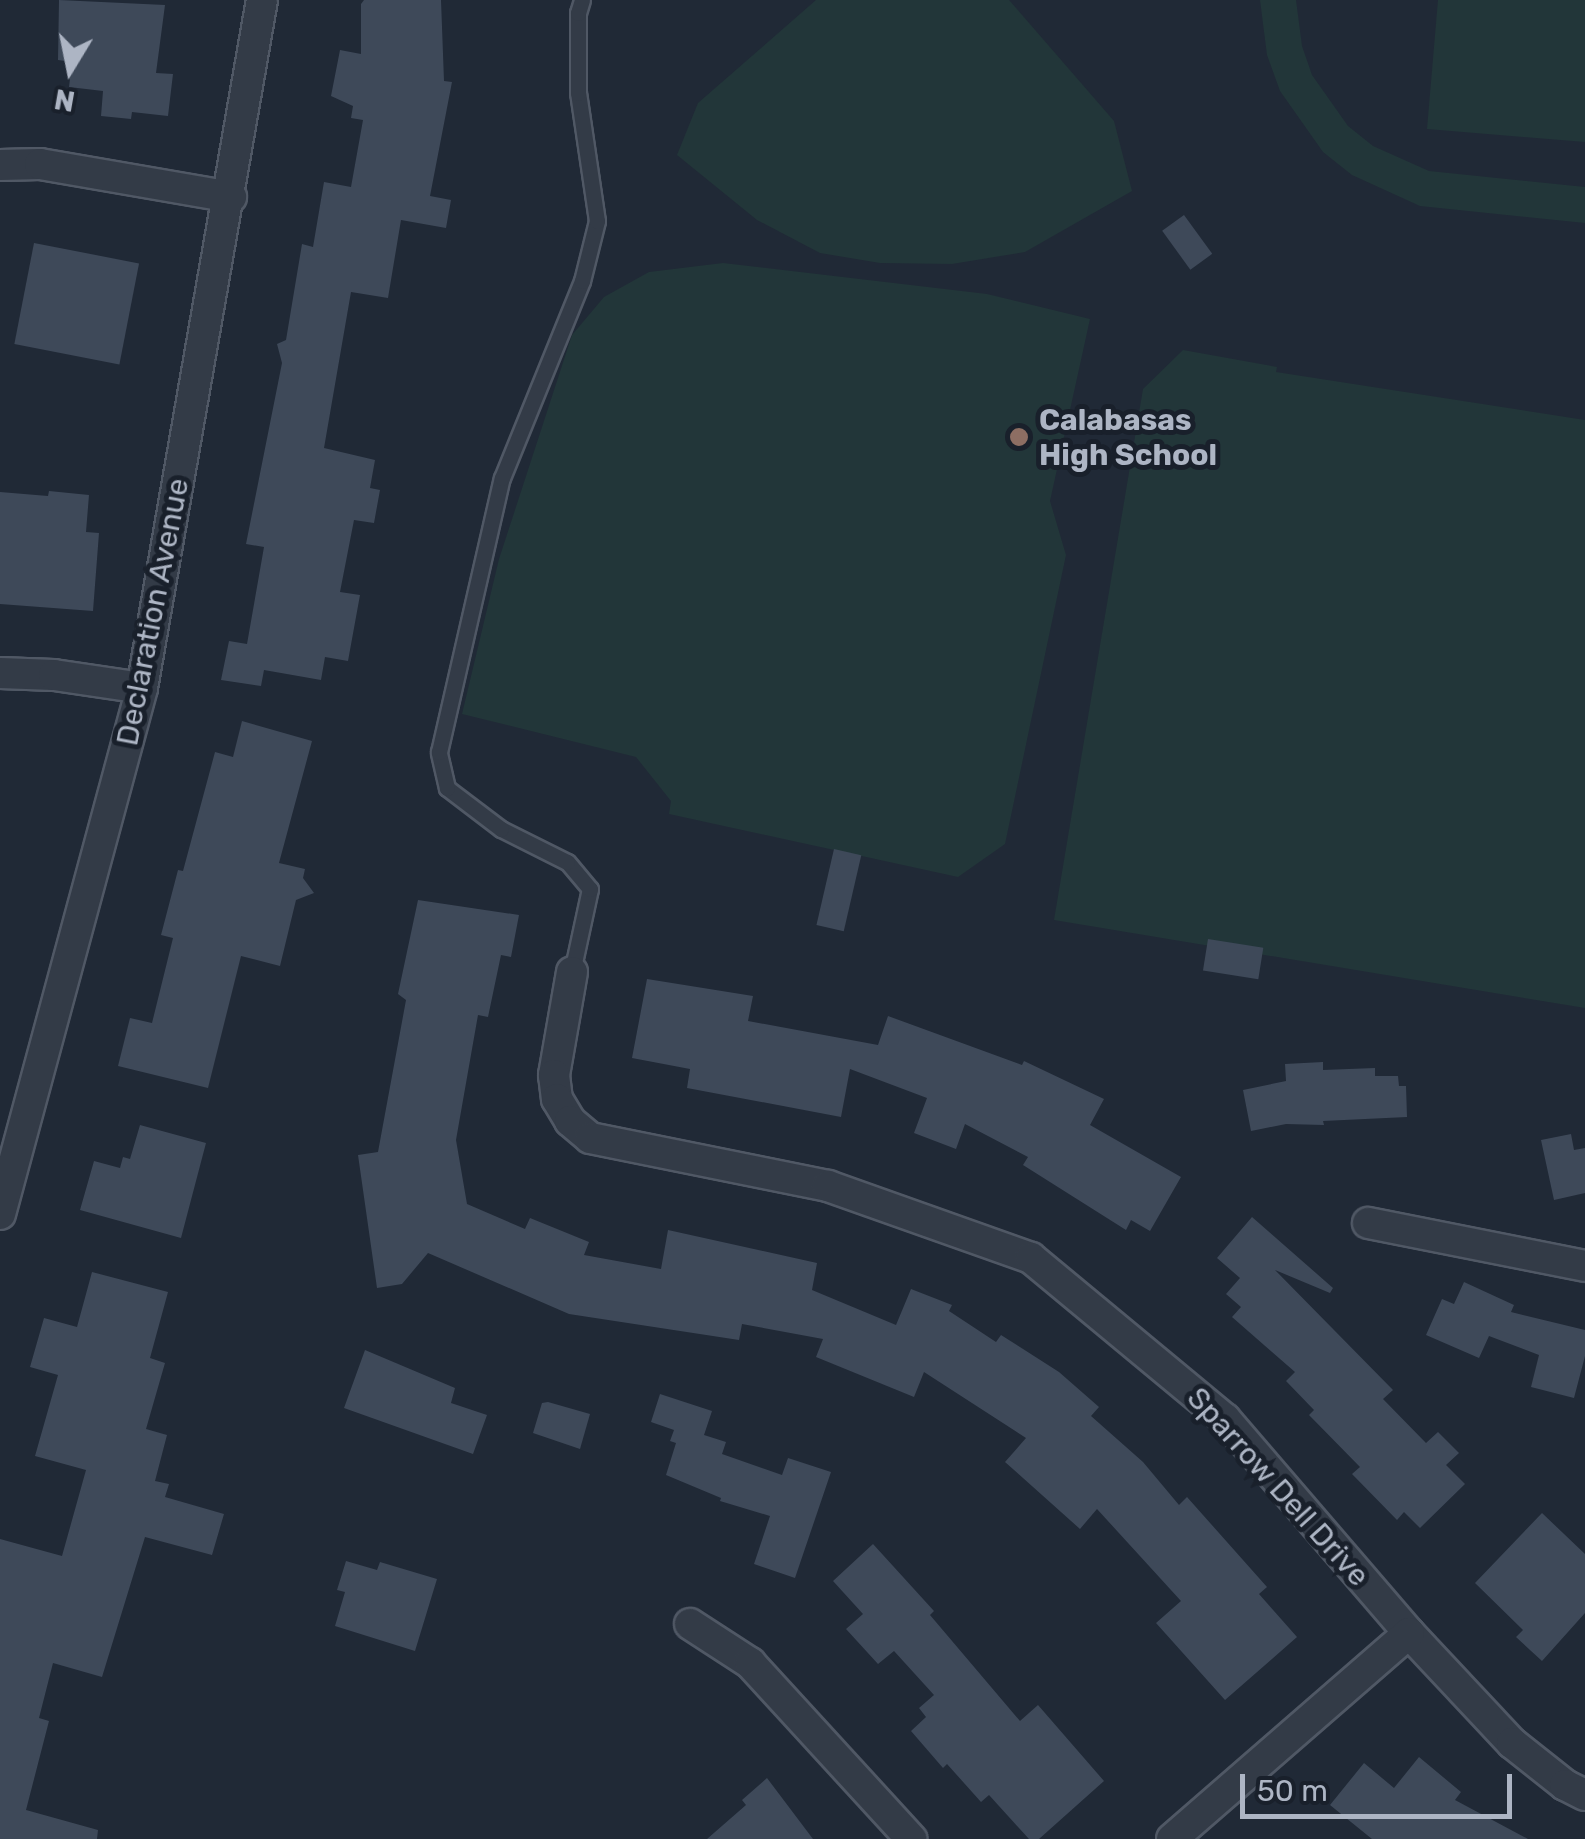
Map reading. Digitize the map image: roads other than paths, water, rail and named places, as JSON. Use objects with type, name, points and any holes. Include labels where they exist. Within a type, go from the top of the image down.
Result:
[{"type":"street","name":"Declaration Avenue","points":[[0,1214],[142,688],[231,198],[262,0]]},
{"type":"street","points":[[0,165],[40,164],[231,198]]},
{"type":"street","points":[[0,673],[54,674],[142,688]]},
{"type":"street","name":"Sparrow Dell Drive","points":[[572,972],[554,1074],[558,1099],[570,1121],[590,1138],[828,1186],[1030,1258],[1224,1419],[1409,1633],[1512,1743],[1565,1786],[1585,1795]]},
{"type":"street","points":[[1368,1223],[1585,1266]]},
{"type":"street","points":[[690,1624],[750,1663],[911,1839]]},
{"type":"street","points":[[1172,1839],[1409,1633]]},
{"type":"lane","points":[[572,972],[590,889],[567,862],[501,829],[447,788],[439,752],[502,478],[582,281],[596,221],[578,93],[582,0]]},
{"type":"place","name":"Calabasas High School","points":[[1019,437]]}]
